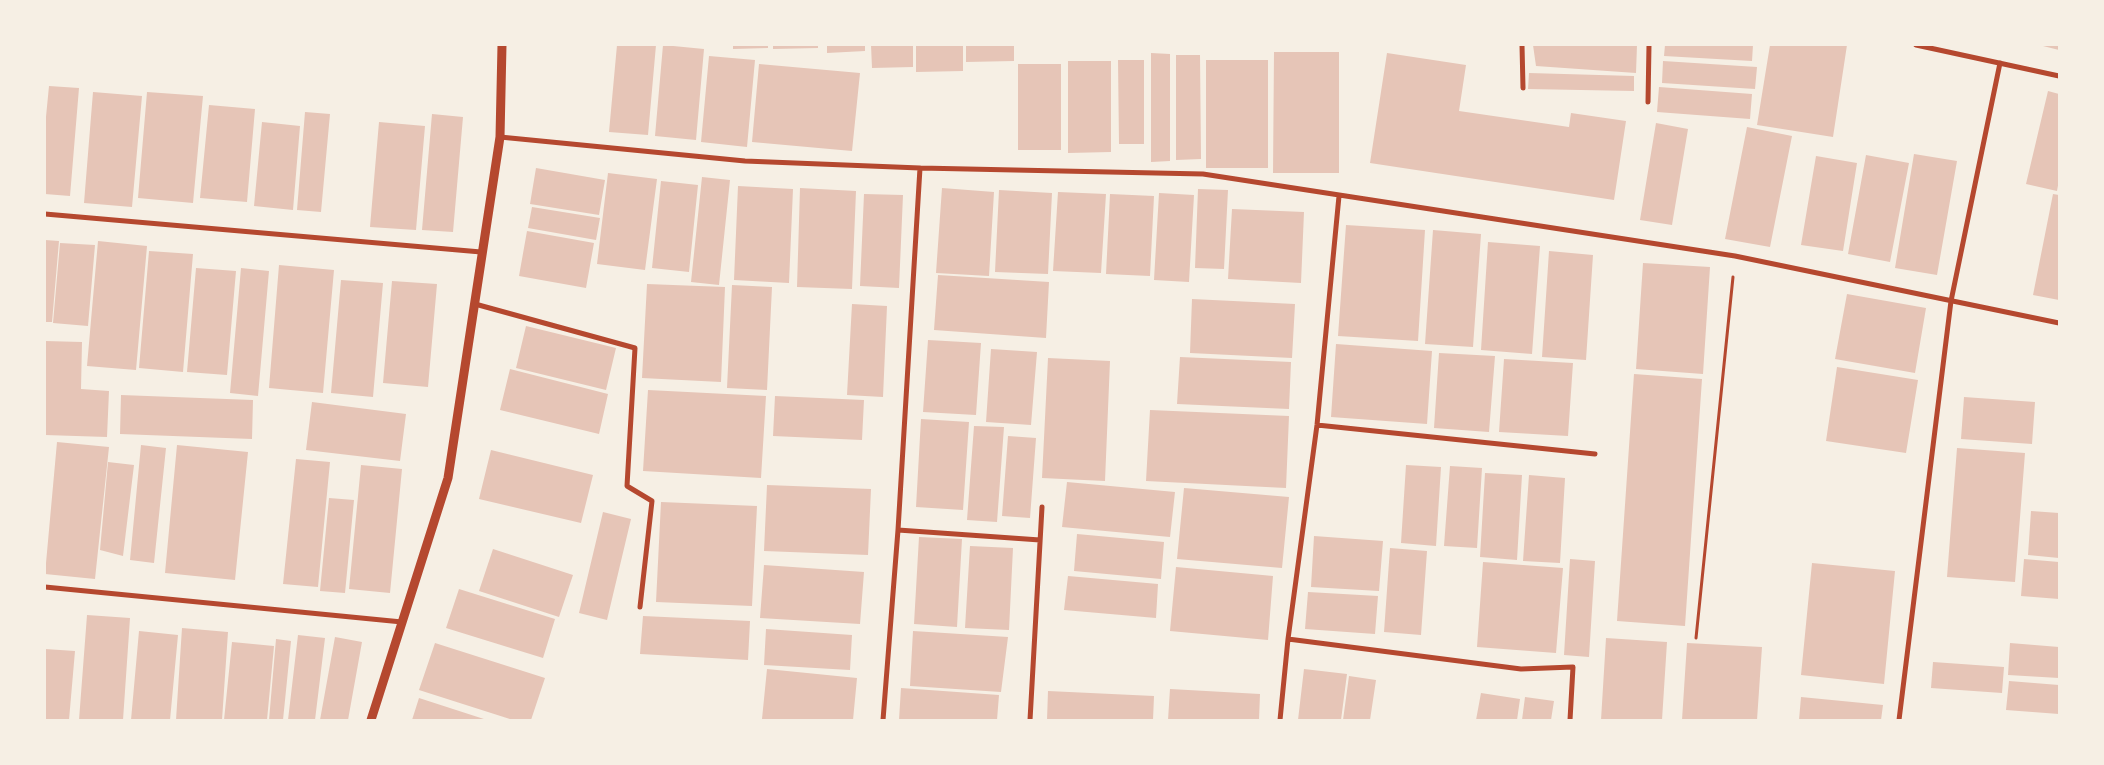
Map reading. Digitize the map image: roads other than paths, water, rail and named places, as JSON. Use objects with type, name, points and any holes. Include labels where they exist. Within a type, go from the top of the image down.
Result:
[{"type":"street","points":[[371,720],[448,478],[500,137],[502,45]]},
{"type":"street","points":[[1522,45],[1523,88]]},
{"type":"street","points":[[1648,102],[1649,45]]},
{"type":"street","points":[[1916,45],[2059,76]]},
{"type":"street","points":[[1900,720],[1951,301],[2000,63]]},
{"type":"street","points":[[500,137],[745,161],[920,168],[1203,174],[1735,256],[2059,323]]},
{"type":"street","points":[[883,720],[898,530],[920,168]]},
{"type":"street","points":[[1280,720],[1288,639],[1317,425],[1339,196]]},
{"type":"street","points":[[45,214],[481,252]]},
{"type":"street","points":[[475,304],[635,348],[627,486],[652,501],[640,607]]},
{"type":"street","points":[[1317,425],[1595,454]]},
{"type":"street","points":[[1030,720],[1042,507]]},
{"type":"street","points":[[898,530],[1040,540]]},
{"type":"street","points":[[45,587],[402,622]]},
{"type":"street","points":[[1288,639],[1521,669],[1573,667],[1570,720]]}]
